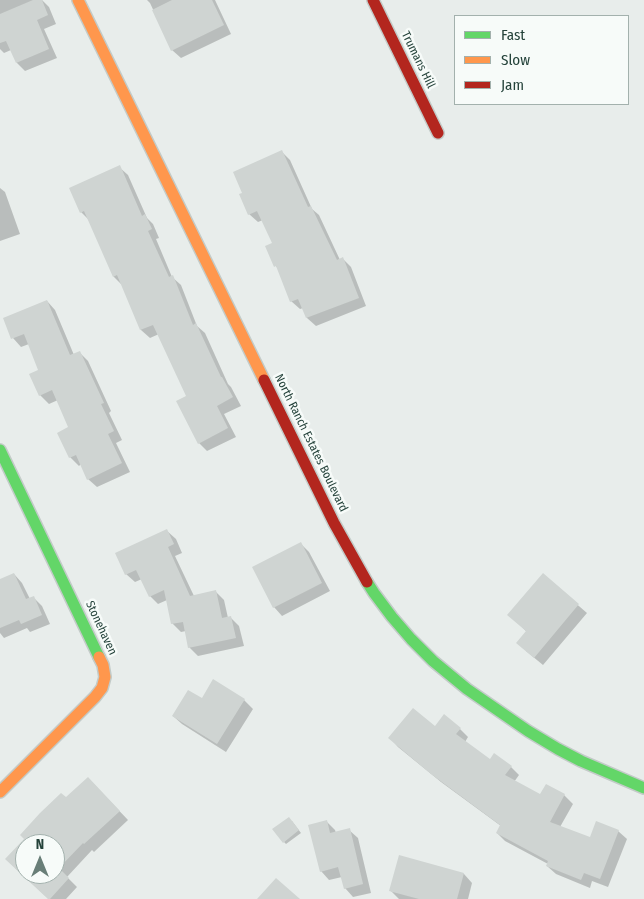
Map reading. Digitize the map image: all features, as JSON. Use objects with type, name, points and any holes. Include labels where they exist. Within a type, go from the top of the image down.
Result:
[{"type":"street","name":"North Ranch Estates Boulevard","points":[[78,0],[334,523],[374,593],[411,639],[433,661],[468,689],[558,749],[644,788]]},
{"type":"street","name":"Trumans Hill","points":[[372,0],[438,133]]},
{"type":"street","name":"Stonehaven","points":[[0,450],[103,665],[105,677],[102,688],[95,696],[0,792]]},
{"type":"building","points":[[33,0],[42,0],[48,15],[37,20],[49,49],[16,63],[6,41],[0,43],[0,14]]},
{"type":"building","points":[[172,0],[212,0],[224,25],[171,51],[152,10]]},
{"type":"building","points":[[282,150],[308,207],[311,206],[337,260],[343,257],[359,298],[306,318],[298,299],[290,302],[276,266],[274,267],[265,246],[272,243],[257,211],[248,215],[239,194],[242,193],[233,172]]},
{"type":"building","points":[[120,165],[142,216],[145,214],[152,229],[148,231],[169,277],[173,275],[193,325],[196,323],[221,377],[233,397],[217,406],[228,428],[198,444],[176,401],[186,396],[153,325],[140,330],[117,275],[113,277],[84,211],[80,213],[69,188]]},
{"type":"building","points":[[47,300],[70,355],[80,351],[104,403],[101,404],[114,431],[108,434],[122,463],[87,480],[76,455],[69,458],[57,433],[68,427],[52,390],[39,396],[29,374],[38,370],[24,334],[11,339],[3,318]]},
{"type":"building","points":[[167,529],[174,544],[168,547],[190,596],[216,590],[222,618],[231,616],[236,638],[188,648],[183,622],[171,624],[164,590],[149,597],[136,570],[125,575],[115,553]]},
{"type":"building","points":[[301,542],[322,583],[273,608],[252,567]]},
{"type":"building","points":[[14,573],[26,599],[34,596],[42,615],[21,624],[19,620],[0,628],[0,579]]},
{"type":"building","points":[[543,573],[579,604],[534,658],[516,643],[526,631],[507,615]]},
{"type":"building","points":[[213,679],[245,699],[217,744],[172,716],[188,690],[202,698]]},
{"type":"building","points":[[413,708],[435,726],[444,714],[461,728],[456,734],[490,759],[494,753],[512,766],[505,775],[540,794],[546,784],[565,794],[550,822],[590,837],[596,821],[619,830],[600,879],[584,873],[581,880],[546,866],[548,861],[496,833],[500,825],[431,774],[388,738]]},
{"type":"building","points":[[88,777],[120,811],[83,843],[65,862],[65,834],[21,834],[61,793],[66,797]]},
{"type":"building","points":[[289,817],[299,830],[283,843],[272,829]]},
{"type":"building","points":[[327,820],[330,833],[350,828],[363,884],[344,889],[338,867],[320,872],[308,825]]},
{"type":"building","points":[[15,848],[15,868],[5,859]]},
{"type":"building","points":[[399,855],[464,873],[457,899],[419,899],[389,891]]},
{"type":"building","points":[[65,874],[69,878],[65,882]]},
{"type":"building","points":[[276,878],[300,899],[257,899]]},
{"type":"building","points":[[32,884],[64,884],[48,899]]},
{"type":"traffic: fast","points":[[0,450],[99,657]]},
{"type":"traffic: fast","points":[[367,582],[392,617],[411,639],[433,661],[467,689],[558,749],[644,788]]},
{"type":"traffic: slow","points":[[78,0],[264,380]]},
{"type":"traffic: slow","points":[[0,792],[102,688],[105,677],[103,665],[99,657]]},
{"type":"traffic: jam","points":[[373,0],[438,133]]},
{"type":"traffic: jam","points":[[264,380],[334,523],[367,582]]}]
